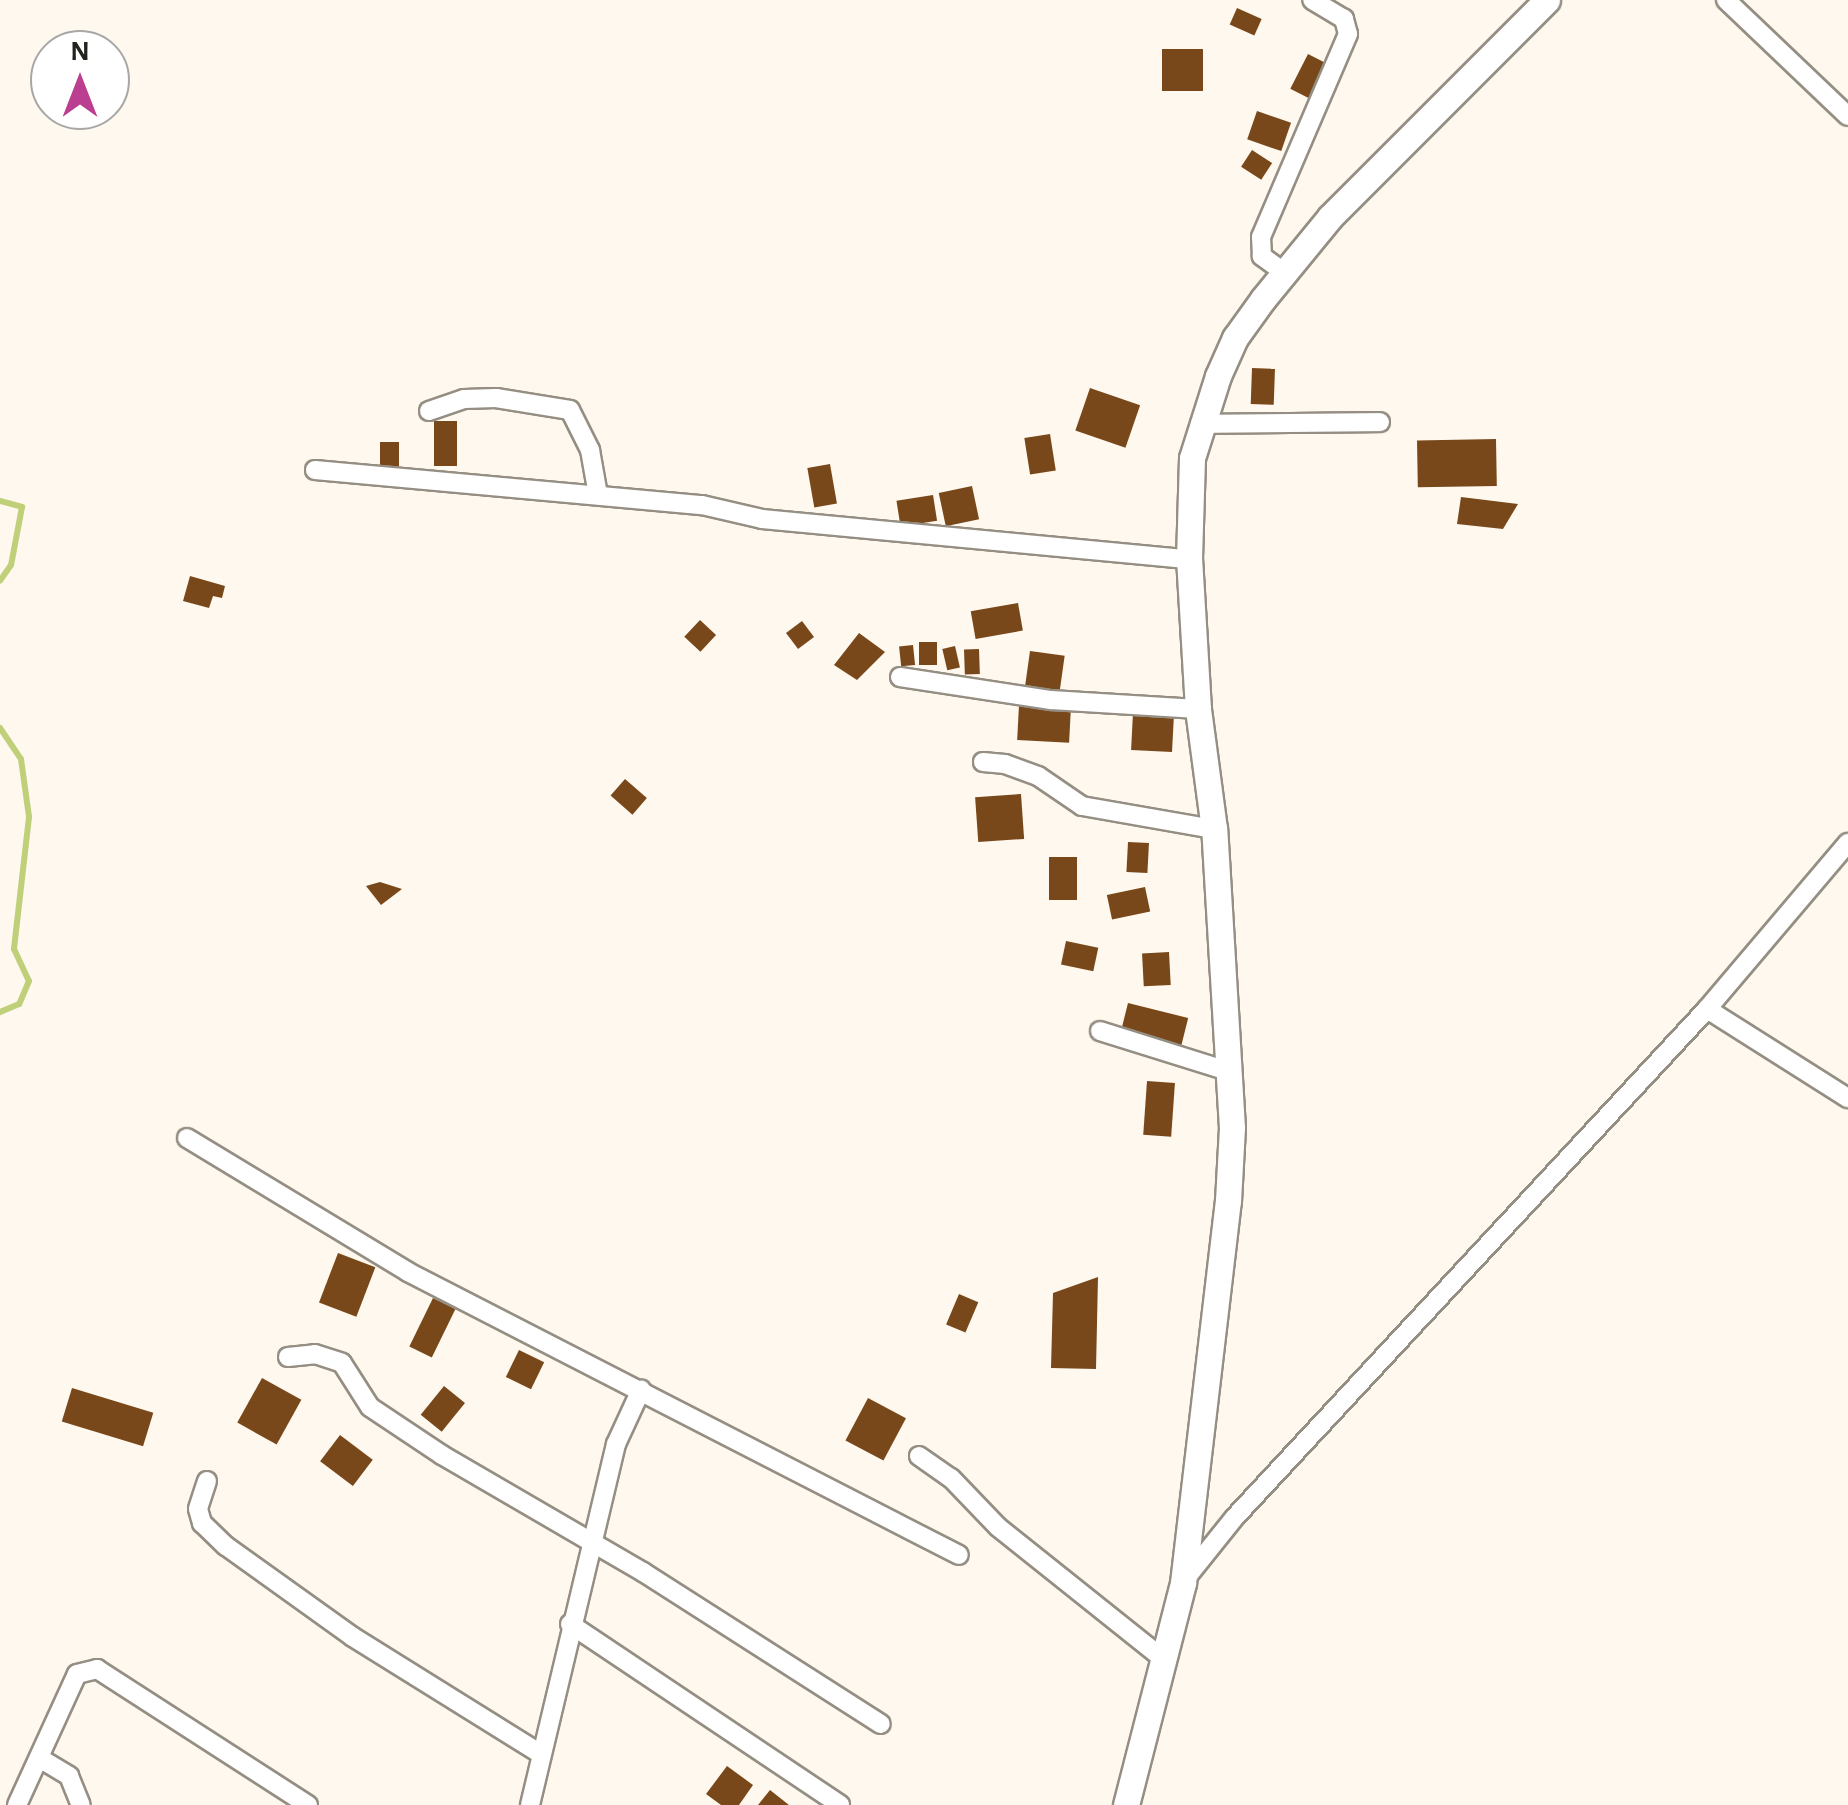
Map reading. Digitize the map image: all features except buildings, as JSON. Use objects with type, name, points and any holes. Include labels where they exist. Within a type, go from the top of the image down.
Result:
[{"type":"street","points":[[1285,273],[1262,256],[1261,237],[1348,34],[1344,18],[1312,0]]},
{"type":"street","points":[[1126,1805],[1183,1582],[1228,1201],[1228,1071],[1214,829],[1198,709],[1189,559],[1192,458],[1200,424],[1235,338],[1285,273],[1330,217],[1547,0]]},
{"type":"street","points":[[1726,0],[1848,116]]},
{"type":"street","points":[[429,411],[464,400],[496,398],[570,410],[590,450],[598,496]]},
{"type":"street","points":[[1200,424],[1380,422]]},
{"type":"street","points":[[315,470],[702,505],[762,519],[1189,559]]},
{"type":"street","points":[[900,677],[1052,700],[1198,709]]},
{"type":"street","points":[[982,762],[1005,764],[1038,776],[1082,806],[1214,829]]},
{"type":"street","points":[[1183,1582],[1235,1517],[1707,1009],[1848,843]]},
{"type":"street","points":[[1707,1009],[1848,1098]]},
{"type":"street","points":[[1100,1031],[1228,1071]]},
{"type":"street","points":[[187,1138],[408,1272],[959,1555]]},
{"type":"street","points":[[288,1357],[315,1354],[342,1363],[370,1407],[881,1724]]},
{"type":"street","points":[[530,1805],[570,1624],[616,1444],[640,1390]]},
{"type":"street","points":[[919,1456],[951,1478],[998,1527],[1162,1657]]},
{"type":"street","points":[[207,1481],[198,1509],[202,1522],[226,1546],[353,1638],[541,1754]]},
{"type":"street","points":[[570,1624],[840,1805]]},
{"type":"street","points":[[17,1805],[77,1674],[97,1669],[308,1805]]},
{"type":"street","points":[[41,1758],[69,1776],[81,1805]]},
{"type":"waterway","points":[[0,501],[22,507],[11,565],[0,581]]},
{"type":"waterway","points":[[0,728],[21,759],[29,817],[14,949],[29,981],[19,1004],[0,1012]]}]
